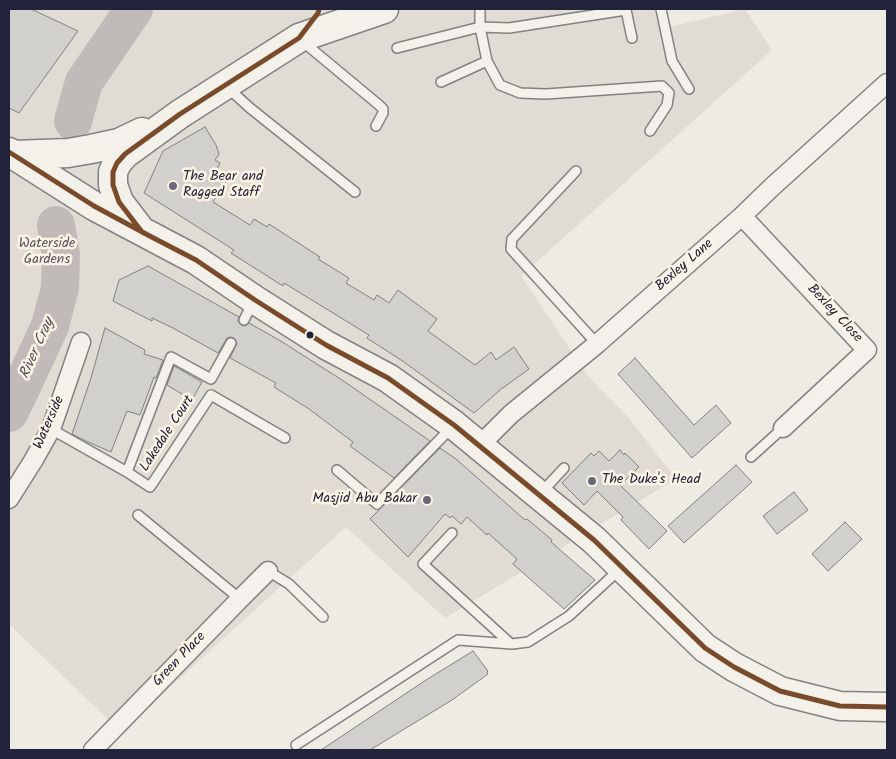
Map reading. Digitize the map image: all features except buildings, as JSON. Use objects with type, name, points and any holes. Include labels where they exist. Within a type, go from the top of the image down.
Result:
[{"type":"main road","points":[[299,38],[320,9]]},
{"type":"main road","points":[[142,232],[119,202],[113,185],[113,172],[117,163],[125,154],[180,114],[299,38],[384,9]]},
{"type":"main road","points":[[11,153],[68,153],[119,143],[180,114]]},
{"type":"main road","points":[[11,153],[94,206],[196,260],[249,310],[326,345],[388,378],[454,425],[594,540],[705,648],[734,667],[780,691],[840,706],[887,707]]},
{"type":"street","name":"Bexley Lane","points":[[479,446],[511,414],[597,344],[742,216],[887,83]]},
{"type":"street","name":"Bexley Close","points":[[742,216],[867,350],[782,428]]},
{"type":"street","name":"Waterside","points":[[9,499],[51,429],[82,342]]},
{"type":"street","name":"Green Place","points":[[93,750],[268,572]]},
{"type":"lane","points":[[480,9],[480,27],[487,61],[500,85],[520,93],[546,94],[662,86],[669,93],[667,105],[650,131]]},
{"type":"lane","points":[[661,9],[672,61],[689,89]]},
{"type":"lane","points":[[397,48],[480,27],[510,28],[626,10],[632,38]]},
{"type":"lane","points":[[299,38],[380,105],[383,113],[376,126]]},
{"type":"lane","points":[[441,82],[487,61]]},
{"type":"lane","points":[[225,85],[250,108],[355,192]]},
{"type":"lane","points":[[576,171],[512,239],[511,249],[597,344]]},
{"type":"lane","points":[[51,429],[126,472],[171,357],[211,379],[231,343]]},
{"type":"lane","name":"Lakedale Court","points":[[126,472],[150,487],[211,395],[285,438]]},
{"type":"lane","points":[[337,470],[377,504],[454,425]]},
{"type":"lane","points":[[751,457],[782,428]]},
{"type":"lane","points":[[539,495],[564,468]]},
{"type":"lane","points":[[138,515],[240,599]]},
{"type":"lane","points":[[452,532],[423,564],[512,644]]},
{"type":"lane","points":[[296,745],[458,640],[512,644],[528,642],[569,616],[622,567]]},
{"type":"lane","points":[[268,572],[289,584],[323,617]]},
{"type":"shaded area","points":[[9,9],[662,9],[669,27],[745,9],[772,50],[521,276],[588,376],[628,417],[676,479],[445,618],[346,527],[121,732],[9,624]]},
{"type":"green space","points":[[283,9],[295,9],[270,30],[268,28]]},
{"type":"green space","name":"Waterside Gardens","points":[[9,188],[92,234],[66,334],[9,453]]},
{"type":"waterway","name":"River Cray","points":[[73,121],[84,82],[134,9]]},
{"type":"waterway","name":"River Cray","points":[[9,413],[50,326],[60,288],[61,255],[56,225]]},
{"type":"transit line","points":[[319,9],[299,38],[180,114],[125,154],[117,163],[113,172],[113,185],[119,202],[142,232],[196,260],[326,345],[388,378],[454,425],[594,540],[705,648],[734,667],[780,691],[840,706],[887,707]]},
{"type":"transit line","points":[[9,152],[94,206],[146,234]]},
{"type":"place","name":"The Bear and Ragged Staff","points":[[173,186]]},
{"type":"place","name":"The Duke's Head","points":[[592,481]]},
{"type":"place","name":"Masjid Abu Bakar","points":[[427,500]]}]
